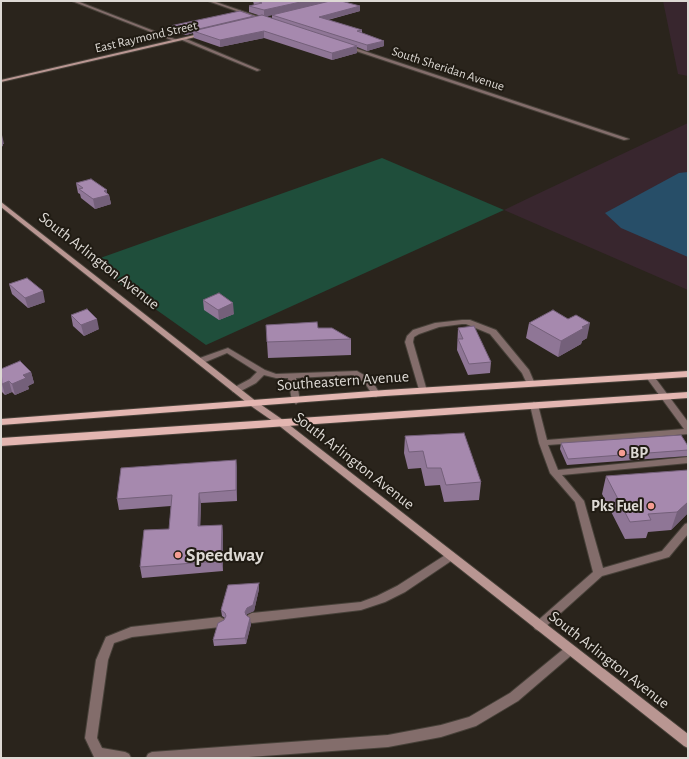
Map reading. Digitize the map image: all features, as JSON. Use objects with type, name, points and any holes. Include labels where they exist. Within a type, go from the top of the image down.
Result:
[{"type":"main road","points":[[256,21],[263,19]]},
{"type":"main road","name":"East Raymond Street","points":[[1,81],[205,33]]},
{"type":"main road","name":"South Arlington Avenue","points":[[1,204],[236,390],[280,422],[688,742]]},
{"type":"main road","name":"Southeastern Avenue","points":[[1,422],[376,394],[688,374]]},
{"type":"main road","points":[[1,442],[688,395]]},
{"type":"street","points":[[74,1],[175,40]]},
{"type":"street","points":[[210,1],[270,20]]},
{"type":"street","points":[[183,39],[258,70]]},
{"type":"street","name":"South Sheridan Avenue","points":[[344,46],[626,139]]},
{"type":"street","points":[[423,391],[409,342],[411,336],[416,332],[438,325],[462,322],[467,322],[493,332],[526,372],[531,384]]},
{"type":"street","points":[[200,361],[228,350],[262,372],[276,376],[354,373],[368,381],[376,394]]},
{"type":"street","points":[[236,390],[253,381],[262,372]]},
{"type":"street","points":[[292,376],[296,401]]},
{"type":"street","points":[[650,377],[666,396],[688,428]]},
{"type":"street","points":[[534,405],[543,443],[555,473],[579,501],[599,573]]},
{"type":"street","points":[[543,443],[688,431]]},
{"type":"street","points":[[555,473],[688,460]]},
{"type":"street","points":[[539,626],[599,573],[665,554],[688,527]]},
{"type":"street","points":[[252,618],[361,606],[381,599],[401,589],[450,556]]},
{"type":"street","points":[[124,758],[98,753],[91,738],[102,660],[110,640],[131,632],[220,622]]},
{"type":"street","points":[[152,758],[388,741],[441,731],[472,722],[514,697],[570,650]]},
{"type":"shaded area","points":[[663,1],[688,1],[688,76],[678,74]]},
{"type":"shaded area","points":[[688,123],[688,290],[504,210],[531,197]]},
{"type":"green space","points":[[382,158],[504,210],[206,345],[89,262]]},
{"type":"water","points":[[688,172],[688,257],[621,228],[605,213],[679,173]]},
{"type":"building","points":[[257,1],[305,1],[264,10],[249,6],[262,3]]},
{"type":"building","points":[[330,1],[341,1],[360,6],[319,17],[362,30],[357,31],[384,41],[367,45],[272,15]]},
{"type":"building","points":[[240,11],[254,16],[186,32],[170,26]]},
{"type":"building","points":[[262,15],[357,46],[332,53],[264,31],[220,40],[193,31]]},
{"type":"building","points":[[91,179],[107,190],[104,191],[109,195],[93,199],[79,189],[83,188],[76,183]]},
{"type":"building","points":[[27,278],[43,291],[25,298],[9,284]]},
{"type":"building","points":[[219,293],[233,303],[218,310],[203,300]]},
{"type":"building","points":[[87,309],[97,319],[81,325],[71,315]]},
{"type":"building","points":[[553,310],[568,319],[576,315],[590,323],[561,341],[529,323]]},
{"type":"building","points":[[317,322],[318,328],[332,328],[351,339],[267,342],[266,325]]},
{"type":"building","points":[[474,326],[491,362],[469,364],[458,339],[463,339],[458,328]]},
{"type":"building","points":[[20,361],[31,372],[23,375],[26,378],[12,384],[9,381],[2,384],[1,369]]},
{"type":"building","points":[[464,433],[481,482],[446,485],[441,468],[427,468],[423,451],[409,452],[405,436]]},
{"type":"building","points":[[681,435],[688,446],[688,450],[568,459],[561,443]]},
{"type":"building","points":[[236,460],[236,490],[199,493],[198,526],[222,525],[221,561],[140,567],[144,530],[169,529],[172,495],[117,499],[121,468]]},
{"type":"building","points":[[688,470],[688,502],[677,512],[648,514],[651,520],[630,522],[606,476]]},
{"type":"building","points":[[259,583],[253,605],[247,608],[245,612],[250,618],[245,638],[213,640],[218,623],[224,620],[226,616],[221,610],[228,585]]},
{"type":"place","name":"BP","points":[[622,453]]},
{"type":"place","name":"Pks Fuel","points":[[651,506]]},
{"type":"place","name":"Speedway","points":[[178,555]]}]
